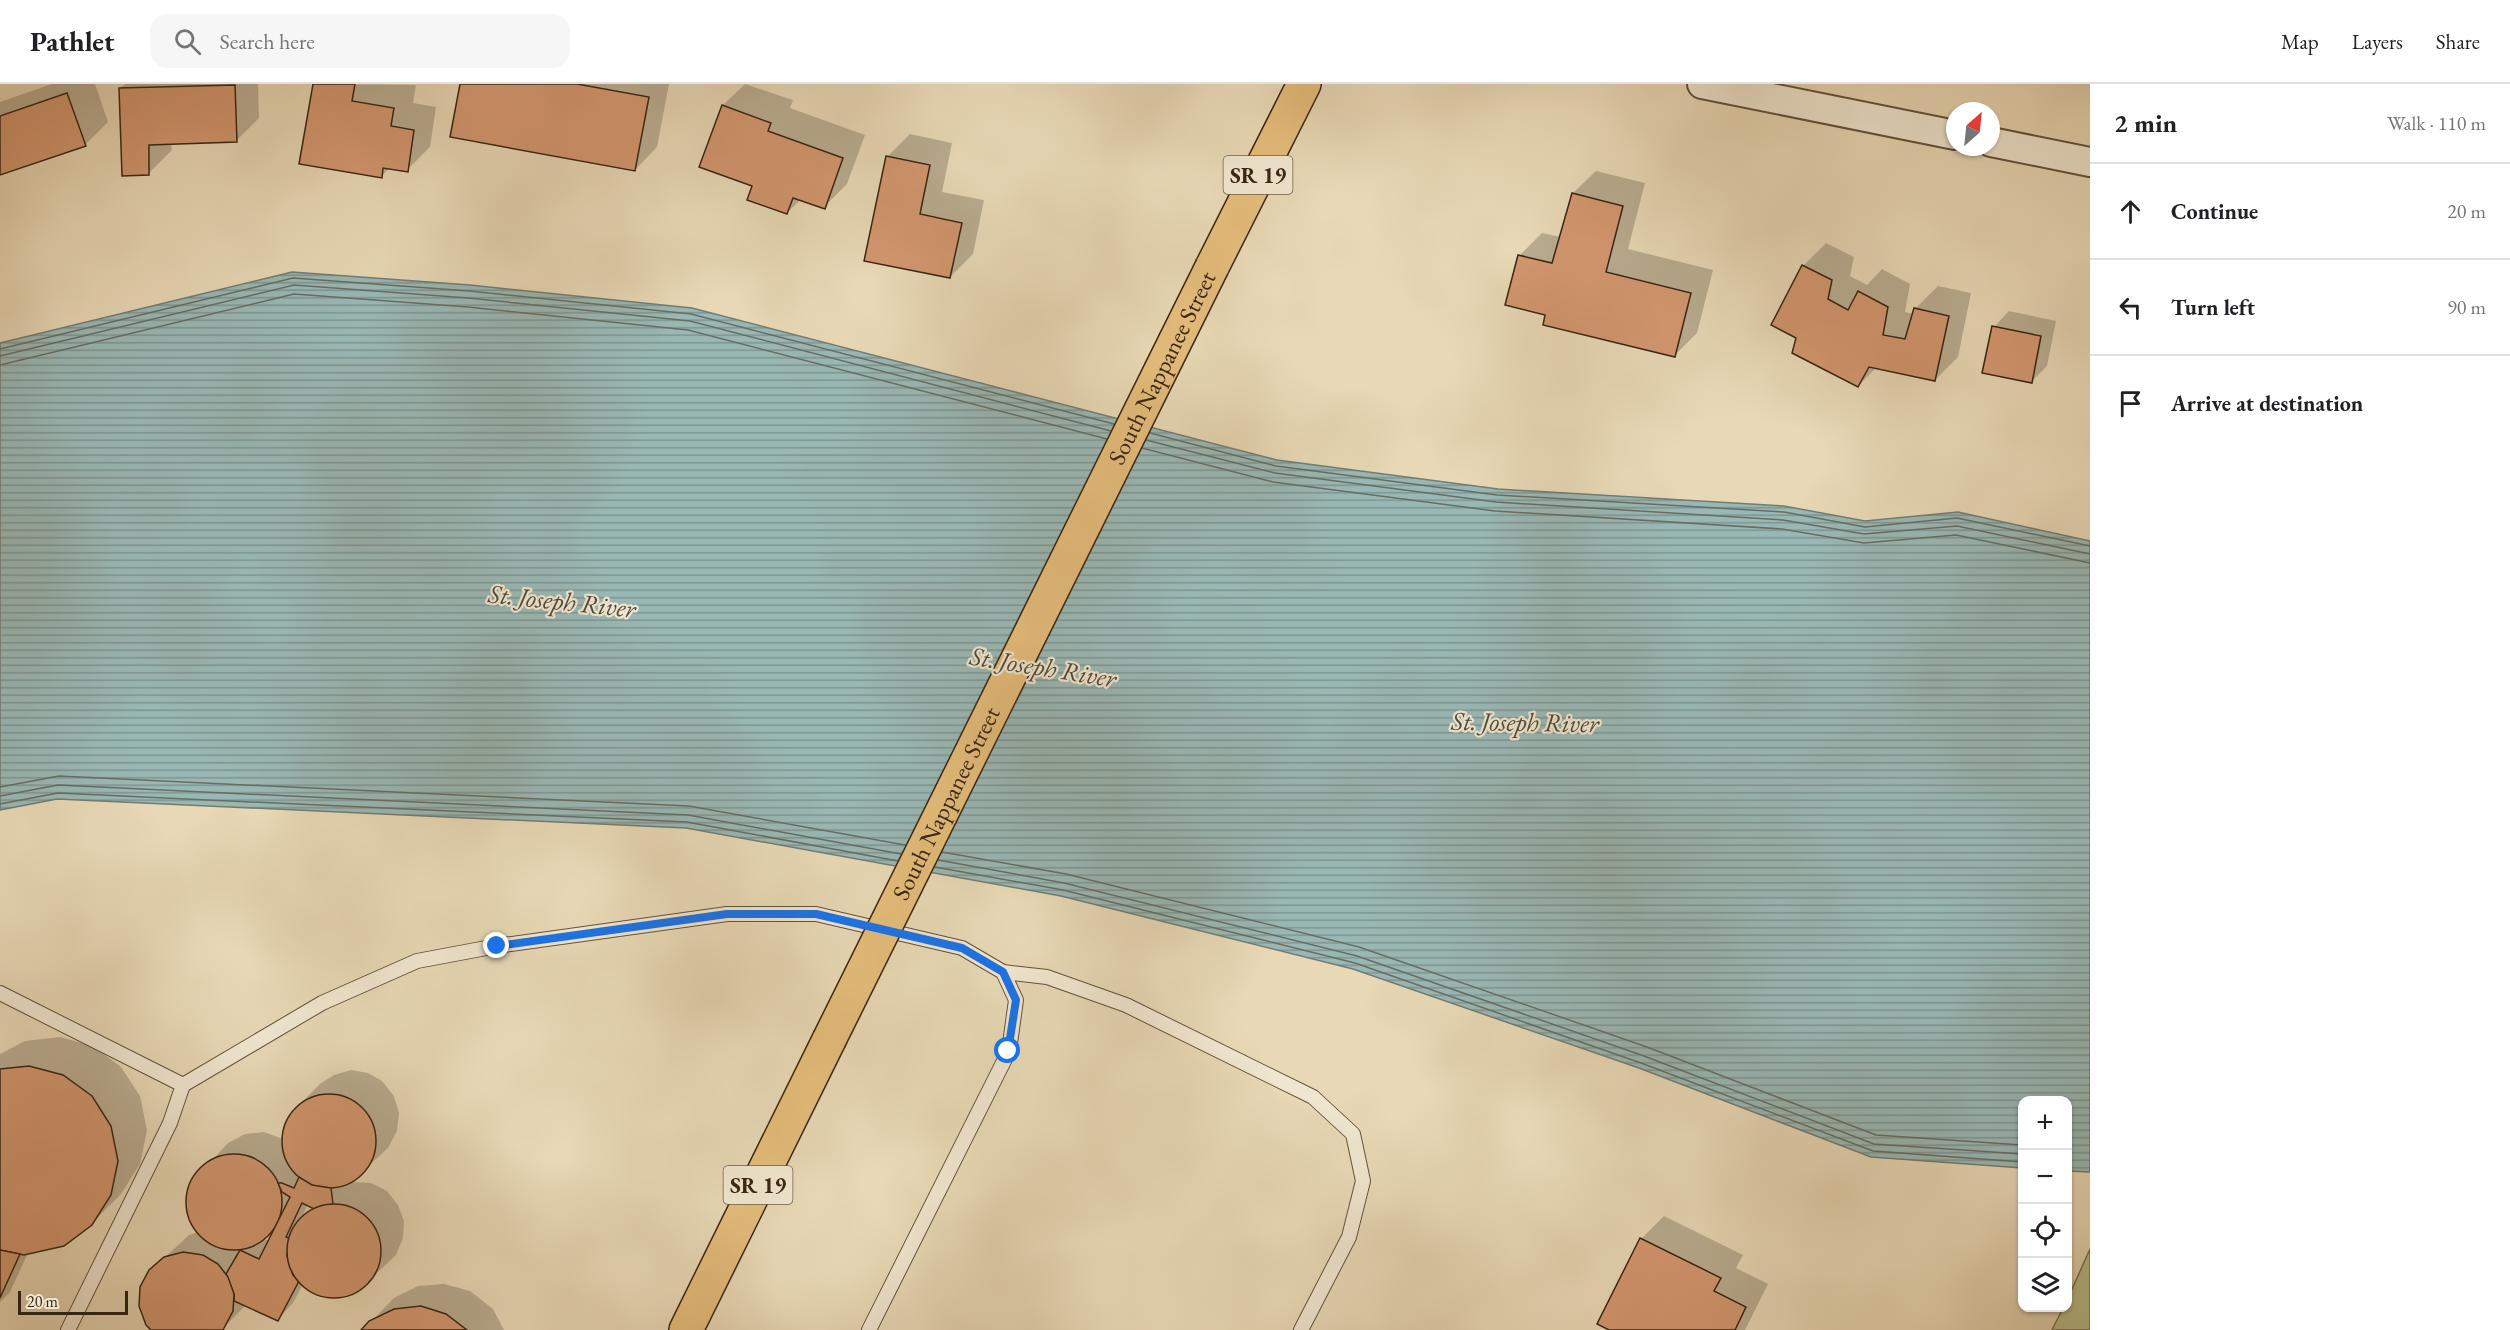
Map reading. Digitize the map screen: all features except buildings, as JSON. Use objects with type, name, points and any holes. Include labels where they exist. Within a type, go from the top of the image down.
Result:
[{"type":"main road","name":"South Nappanee Street","points":[[686,1330],[1304,84]]},
{"type":"street","points":[[1702,84],[1946,133]]},
{"type":"street","points":[[2000,144],[2090,162]]},
{"type":"lane","points":[[68,1330],[170,1123],[183,1084],[322,1003],[417,962],[497,946],[715,915],[816,914],[962,948],[1003,972],[1047,977],[1126,1005],[1313,1097],[1353,1134],[1363,1181],[1348,1237],[1301,1330]]},
{"type":"lane","points":[[868,1330],[1008,1051],[1016,1000],[1003,972]]},
{"type":"lane","points":[[0,993],[183,1084]]},
{"type":"green space","points":[[2090,1249],[2090,1330],[2052,1330],[2061,1312],[2072,1312],[2072,1289]]},
{"type":"water","name":"St. Joseph River","points":[[292,272],[470,285],[692,308],[1277,460],[1498,489],[1784,506],[1865,521],[1958,512],[2090,541],[2090,1172],[2072,1171],[2072,1096],[2018,1096],[2018,1168],[1871,1157],[1639,1068],[1353,969],[1061,896],[686,828],[57,799],[0,810],[0,343]]},
{"type":"route","points":[[497,946],[727,914],[816,914],[962,948],[1003,972],[1016,1000],[1008,1051]]}]
